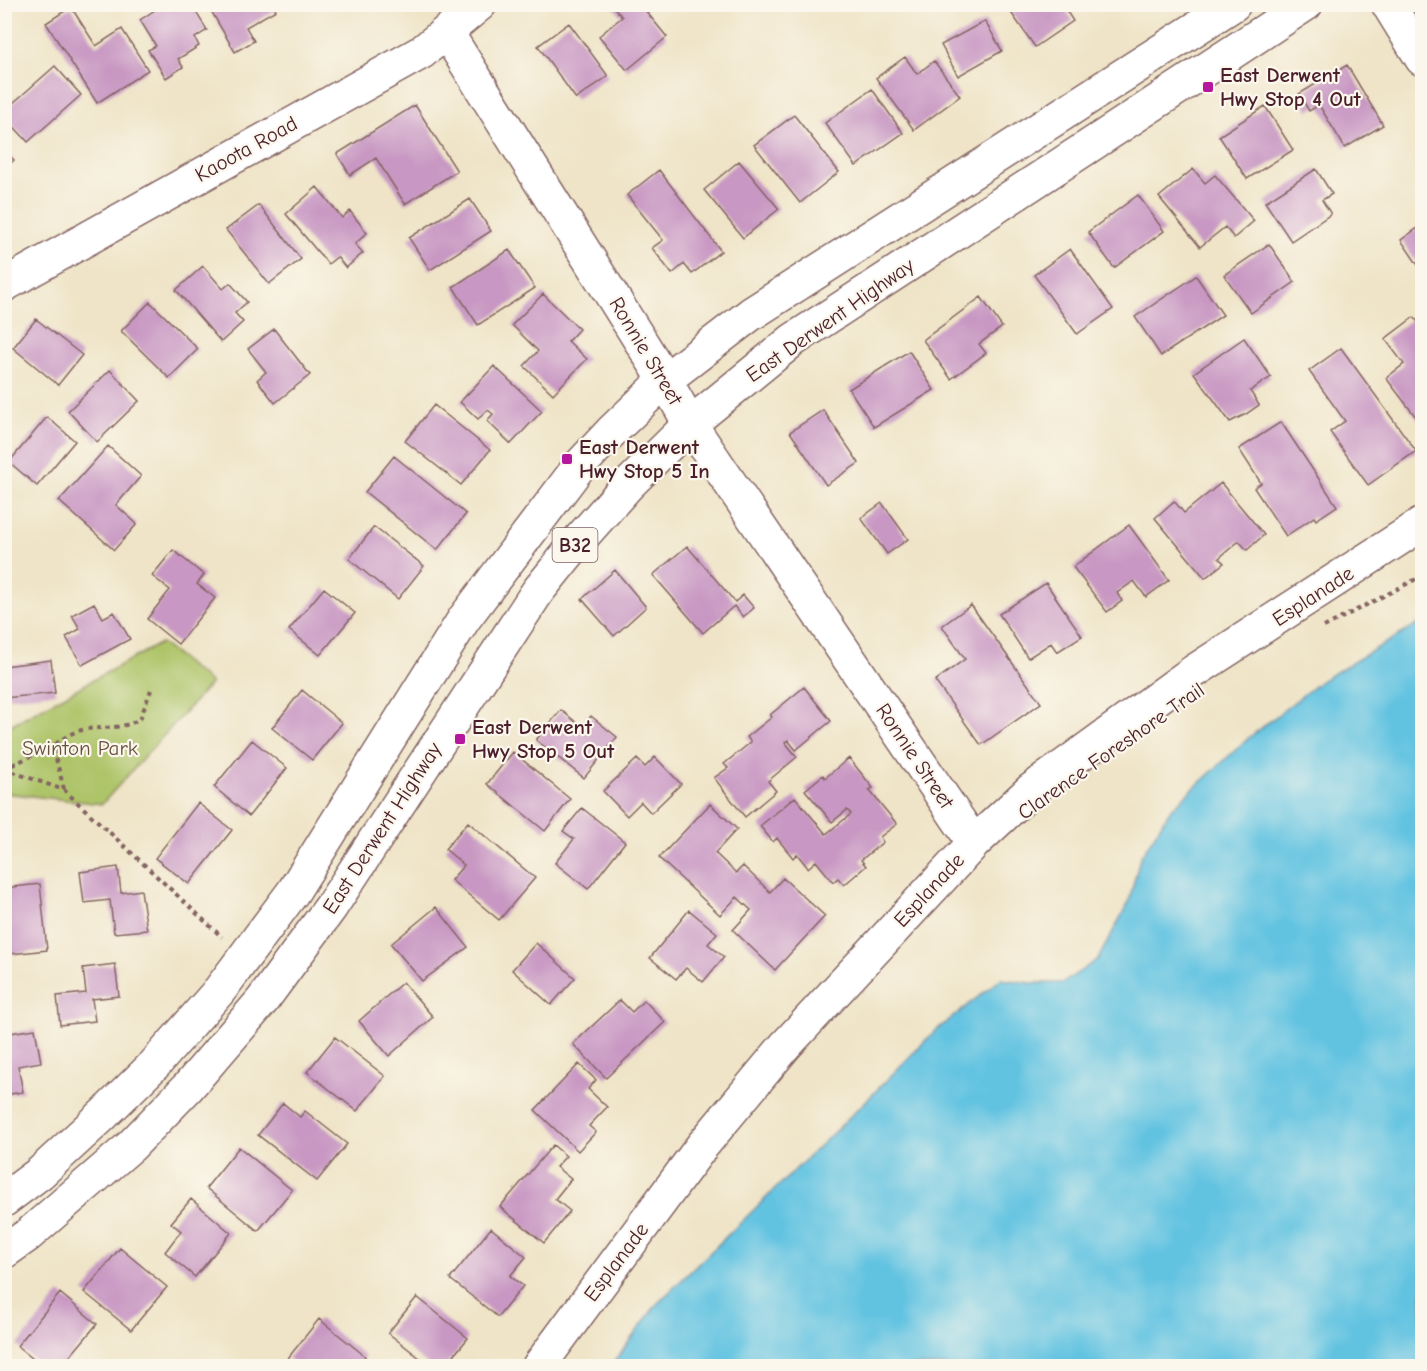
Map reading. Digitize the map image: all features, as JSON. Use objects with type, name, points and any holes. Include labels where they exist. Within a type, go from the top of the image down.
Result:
[{"type":"main road","name":"Kaoota Road","points":[[4,285],[422,52],[480,4]]},
{"type":"main road","name":"East Derwent Highway","points":[[4,1200],[40,1173],[103,1115],[155,1064],[219,991],[293,892],[464,619],[581,464],[665,380],[761,308],[1234,4]]},
{"type":"main road","name":"East Derwent Highway","points":[[4,1252],[28,1235],[131,1146],[188,1087],[262,1001],[331,907],[538,591],[627,486],[690,424],[793,340],[1306,4]]},
{"type":"main road","points":[[1388,4],[1422,59]]},
{"type":"main road","name":"Ronnie Street","points":[[447,33],[665,380],[690,424],[974,843]]},
{"type":"main road","name":"Esplanade","points":[[539,1366],[702,1146],[777,1055],[974,843],[1031,790],[1193,672],[1422,524]]},
{"type":"path","points":[[1318,630],[1422,576]]},
{"type":"path","points":[[4,769],[57,743],[70,733],[93,727],[122,726],[140,719],[151,690]]},
{"type":"path","points":[[57,743],[56,759],[64,790]]},
{"type":"path","points":[[4,769],[64,790],[244,958]]},
{"type":"green space","name":"Swinton Park","points":[[161,643],[211,683],[102,804],[5,793],[5,728]]},
{"type":"water","points":[[1422,622],[1422,1366],[611,1366],[657,1304],[934,1032],[1001,979],[1031,983],[1063,983],[1098,959],[1129,902],[1140,858],[1171,809],[1251,736],[1322,680]]},
{"type":"building","points":[[164,4],[191,4],[207,30],[195,38],[199,46],[178,59],[183,67],[166,78],[148,50],[156,46],[140,20]]},
{"type":"building","points":[[207,4],[273,4],[276,10],[246,27],[254,41],[235,52]]},
{"type":"building","points":[[611,4],[640,4],[667,37],[627,70],[599,36],[622,17]]},
{"type":"building","points":[[1005,4],[1062,4],[1073,21],[1035,47]]},
{"type":"building","points":[[71,7],[96,46],[122,29],[148,70],[97,103],[46,23]]},
{"type":"building","points":[[985,21],[1002,51],[958,76],[941,45]]},
{"type":"building","points":[[569,23],[608,76],[576,99],[538,46]]},
{"type":"building","points":[[905,57],[917,74],[934,61],[960,96],[914,130],[876,78]]},
{"type":"building","points":[[1347,65],[1383,125],[1345,148],[1319,105],[1309,111],[1299,94]]},
{"type":"building","points":[[55,66],[81,95],[28,142],[4,116],[4,111]]},
{"type":"building","points":[[872,89],[903,133],[856,166],[825,123]]},
{"type":"building","points":[[415,105],[457,171],[405,204],[376,158],[350,175],[337,154]]},
{"type":"building","points":[[1265,106],[1293,150],[1247,179],[1219,136]]},
{"type":"building","points":[[794,115],[839,172],[800,203],[754,145]]},
{"type":"building","points":[[4,151],[14,160],[4,169]]},
{"type":"building","points":[[739,161],[779,209],[743,238],[704,190]]},
{"type":"building","points":[[1193,169],[1205,183],[1215,175],[1254,221],[1234,238],[1225,227],[1200,247],[1159,197]]},
{"type":"building","points":[[1316,169],[1332,194],[1322,200],[1331,214],[1291,241],[1265,202]]},
{"type":"building","points":[[659,170],[721,251],[692,274],[684,264],[672,274],[652,248],[663,240],[627,195]]},
{"type":"building","points":[[317,187],[342,218],[350,211],[367,233],[355,244],[363,253],[346,268],[337,257],[328,264],[286,214]]},
{"type":"building","points":[[1138,195],[1164,231],[1114,268],[1088,232]]},
{"type":"building","points":[[470,199],[491,231],[430,270],[409,238]]},
{"type":"building","points":[[259,205],[301,259],[269,284],[226,230]]},
{"type":"building","points":[[1422,225],[1422,271],[1401,240]]},
{"type":"building","points":[[1269,244],[1295,282],[1251,313],[1224,275]]},
{"type":"building","points":[[1070,249],[1113,309],[1077,334],[1034,275]]},
{"type":"building","points":[[509,250],[535,288],[478,325],[453,287]]},
{"type":"building","points":[[203,266],[223,289],[230,283],[247,302],[235,313],[243,322],[221,342],[176,290]]},
{"type":"building","points":[[1196,276],[1223,315],[1161,356],[1135,317]]},
{"type":"building","points":[[543,294],[579,329],[568,341],[587,359],[553,394],[524,366],[538,351],[512,325]]},
{"type":"building","points":[[981,297],[1002,327],[979,344],[986,353],[951,379],[923,340]]},
{"type":"building","points":[[150,302],[198,349],[169,378],[121,331]]},
{"type":"building","points":[[1414,317],[1422,327],[1422,425],[1386,378],[1404,364],[1385,339]]},
{"type":"building","points":[[36,319],[82,355],[58,385],[13,348]]},
{"type":"building","points":[[274,329],[310,375],[275,403],[257,380],[266,372],[248,349]]},
{"type":"building","points":[[1244,338],[1271,377],[1250,391],[1259,405],[1230,422],[1194,373]]},
{"type":"building","points":[[1341,348],[1416,451],[1368,485],[1330,432],[1345,421],[1309,371]]},
{"type":"building","points":[[909,351],[934,390],[874,427],[849,389]]},
{"type":"building","points":[[494,366],[542,411],[511,444],[487,421],[493,414],[488,410],[478,419],[460,402]]},
{"type":"building","points":[[110,370],[139,401],[97,442],[68,411]]},
{"type":"building","points":[[434,405],[490,450],[461,485],[405,441]]},
{"type":"building","points":[[823,410],[859,463],[826,485],[790,432]]},
{"type":"building","points":[[47,417],[75,441],[37,486],[9,462]]},
{"type":"building","points":[[1281,422],[1337,506],[1316,520],[1314,517],[1286,536],[1254,488],[1261,483],[1239,449]]},
{"type":"building","points":[[108,446],[141,476],[116,505],[137,524],[114,550],[59,501]]},
{"type":"building","points":[[394,456],[466,514],[437,550],[365,492]]},
{"type":"building","points":[[1221,483],[1264,535],[1247,550],[1239,541],[1219,558],[1224,563],[1205,578],[1155,518],[1174,501],[1184,513]]},
{"type":"building","points":[[882,503],[908,539],[887,554],[861,518]]},
{"type":"building","points":[[1129,525],[1169,580],[1146,597],[1134,581],[1117,593],[1122,601],[1107,612],[1073,567]]},
{"type":"building","points":[[374,527],[424,566],[398,599],[349,559]]},
{"type":"building","points":[[687,546],[735,602],[743,595],[754,608],[743,617],[734,606],[703,633],[653,575]]},
{"type":"building","points":[[173,550],[204,575],[197,584],[215,598],[178,644],[147,619],[170,590],[152,576]]},
{"type":"building","points":[[615,570],[646,607],[614,636],[582,599]]},
{"type":"building","points":[[1046,583],[1082,636],[1057,652],[1051,643],[1028,658],[999,614]]},
{"type":"building","points":[[324,588],[355,613],[320,655],[289,630]]},
{"type":"building","points":[[5,601],[12,609],[5,616]]},
{"type":"building","points":[[94,603],[103,618],[114,612],[130,639],[82,665],[66,637],[80,629],[72,615]]},
{"type":"building","points":[[971,605],[1041,703],[981,745],[935,681],[965,659],[942,626]]},
{"type":"building","points":[[51,660],[55,693],[4,698],[4,666]]},
{"type":"building","points":[[804,687],[831,721],[796,750],[788,740],[785,742],[797,757],[768,781],[776,791],[745,817],[714,778],[728,768],[724,764],[751,742],[747,737]]},
{"type":"building","points":[[302,690],[342,723],[312,760],[272,728]]},
{"type":"building","points":[[561,710],[582,727],[591,716],[617,737],[584,778],[536,740]]},
{"type":"building","points":[[252,740],[287,768],[249,816],[214,787]]},
{"type":"building","points":[[513,752],[570,799],[545,831],[487,784]]},
{"type":"building","points":[[655,757],[681,784],[651,813],[641,802],[627,816],[603,791],[637,759],[645,767]]},
{"type":"building","points":[[849,758],[873,788],[869,790],[897,824],[880,837],[883,842],[861,860],[866,866],[844,885],[838,878],[833,882],[816,861],[808,868],[797,854],[793,858],[777,838],[773,842],[760,826],[795,797],[826,834],[851,814],[847,810],[832,822],[805,790],[823,775],[825,778]]},
{"type":"building","points":[[198,803],[232,830],[189,884],[155,858]]},
{"type":"building","points":[[710,804],[737,829],[715,853],[736,873],[743,866],[770,892],[783,878],[825,916],[775,970],[733,930],[751,910],[737,897],[720,915],[659,858]]},
{"type":"building","points":[[582,808],[625,842],[588,889],[555,863],[574,839],[563,831]]},
{"type":"building","points":[[468,822],[535,878],[499,920],[451,880],[464,865],[445,849]]},
{"type":"building","points":[[118,867],[121,893],[141,890],[147,930],[114,933],[110,900],[84,903],[80,872]]},
{"type":"building","points":[[40,884],[47,950],[11,954],[4,888]]},
{"type":"building","points":[[436,907],[468,947],[422,981],[391,944]]},
{"type":"building","points":[[689,910],[717,933],[708,944],[724,957],[703,982],[686,968],[676,979],[650,958]]},
{"type":"building","points":[[536,943],[575,978],[551,1005],[512,970]]},
{"type":"building","points":[[115,964],[119,996],[92,999],[95,1021],[60,1025],[57,996],[86,993],[83,968]]},
{"type":"building","points":[[403,982],[433,1017],[389,1056],[359,1021]]},
{"type":"building","points":[[620,1000],[632,1012],[644,1000],[665,1022],[606,1078],[573,1044]]},
{"type":"building","points":[[35,1029],[41,1062],[18,1066],[23,1092],[4,1095],[4,1034]]},
{"type":"building","points":[[335,1037],[385,1076],[357,1111],[307,1072]]},
{"type":"building","points":[[579,1064],[596,1080],[588,1089],[607,1107],[589,1126],[596,1132],[578,1151],[535,1110]]},
{"type":"building","points":[[283,1103],[300,1117],[305,1111],[347,1144],[317,1181],[258,1135]]},
{"type":"building","points":[[553,1145],[566,1156],[556,1167],[571,1179],[555,1199],[570,1211],[544,1243],[500,1207]]},
{"type":"building","points":[[239,1147],[292,1190],[258,1231],[206,1188]]},
{"type":"building","points":[[191,1199],[231,1233],[195,1277],[165,1252],[181,1231],[171,1223]]},
{"type":"building","points":[[491,1228],[526,1257],[510,1276],[523,1286],[498,1317],[450,1279]]},
{"type":"building","points":[[120,1248],[167,1287],[131,1330],[84,1292]]},
{"type":"building","points":[[60,1293],[97,1324],[62,1366],[42,1366],[17,1346]]},
{"type":"building","points":[[417,1297],[468,1338],[445,1366],[430,1366],[388,1333]]},
{"type":"building","points":[[319,1319],[365,1356],[357,1366],[300,1366],[288,1358]]},
{"type":"place","name":"East Derwent Hwy Stop 4 Out","points":[[1208,87]]},
{"type":"place","name":"East Derwent Hwy Stop 5 In","points":[[567,459]]},
{"type":"place","name":"East Derwent Hwy Stop 5 Out","points":[[460,739]]}]
